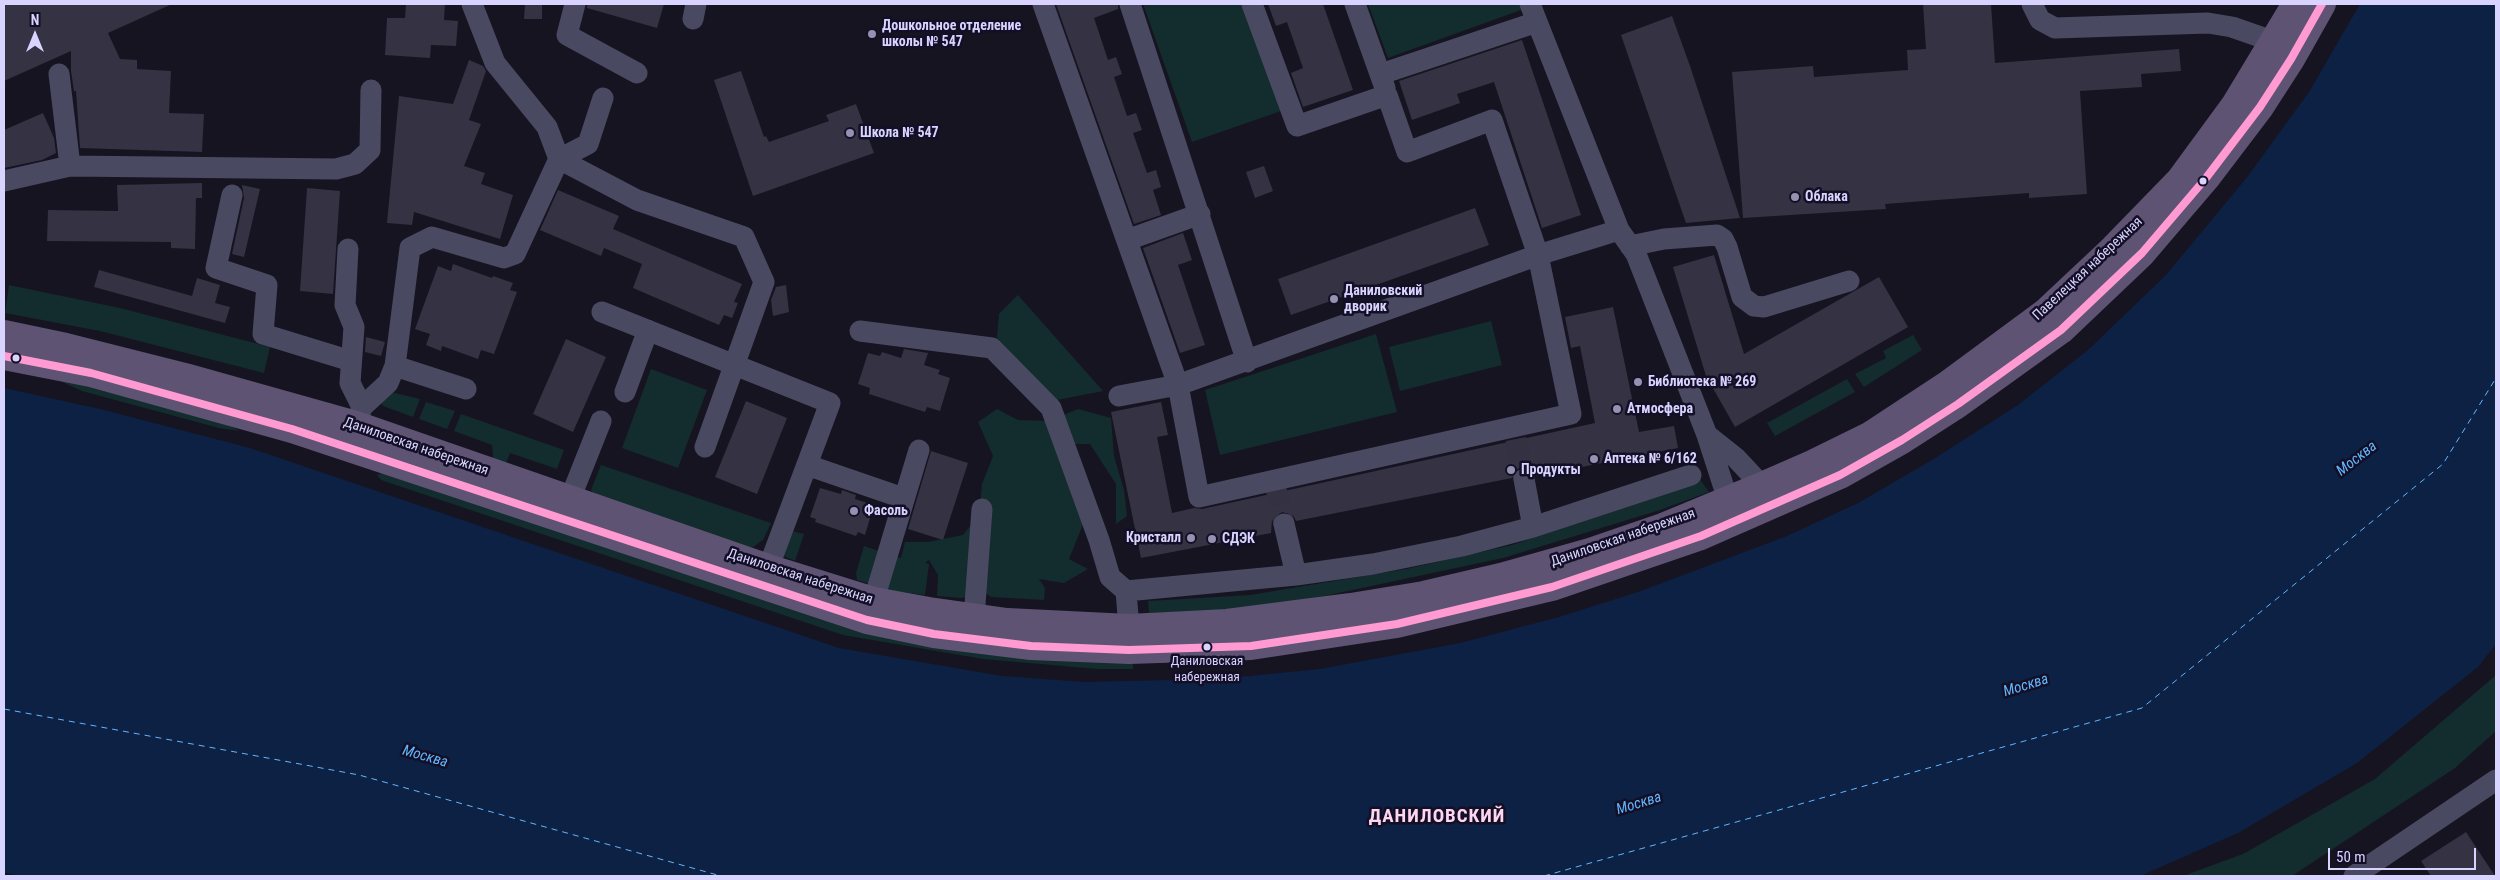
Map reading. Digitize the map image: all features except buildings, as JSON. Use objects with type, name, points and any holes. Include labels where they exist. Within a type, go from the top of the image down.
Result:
[{"type":"main road","name":"Павелецкая набережная","points":[[1812,464],[1878,430],[1947,385],[2046,312],[2180,180],[2235,105],[2275,42],[2296,4]]},
{"type":"main road","name":"Павелецкая набережная","points":[[1840,475],[1902,440],[1958,404],[2061,330],[2142,253],[2206,178],[2260,107],[2291,59],[2322,4]]},
{"type":"main road","name":"Даниловская набережная","points":[[4,334],[66,347],[185,377],[356,426],[570,499],[765,577]]},
{"type":"main road","name":"Даниловская набережная","points":[[4,356],[356,426],[765,577],[871,611],[934,634],[1064,648],[1130,650],[1251,646],[1397,624],[1552,587],[1701,536],[1840,475]]},
{"type":"main road","name":"Даниловская набережная","points":[[871,611],[1128,628],[1227,623],[1351,607],[1424,595],[1590,552],[1663,527],[1812,464]]},
{"type":"street","points":[[356,426],[388,384],[395,366],[410,248],[432,237],[504,258],[515,254],[528,246],[559,159],[547,127],[495,63],[472,4]]},
{"type":"street","points":[[575,4],[567,35],[637,73]]},
{"type":"street","points":[[1043,4],[1178,386],[1199,497],[1515,433],[1571,414],[1538,255],[1492,120],[1407,152],[1381,74],[1354,4]]},
{"type":"street","points":[[1130,4],[1248,362]]},
{"type":"street","points":[[1252,4],[1297,126],[1387,96]]},
{"type":"street","points":[[2032,4],[2040,20],[2055,28],[2208,23],[2232,27],[2275,42]]},
{"type":"street","points":[[1381,74],[1534,13],[1624,238],[1636,254],[1707,435],[1728,500]]},
{"type":"street","points":[[59,74],[70,166]]},
{"type":"street","points":[[4,181],[70,166],[336,169],[355,164],[370,150],[371,90]]},
{"type":"street","points":[[559,159],[588,144],[603,98]]},
{"type":"street","points":[[559,159],[637,200],[744,237],[764,282],[736,365],[705,447]]},
{"type":"street","points":[[232,194],[216,268],[267,285],[263,334],[351,361]]},
{"type":"street","points":[[1127,240],[1200,214]]},
{"type":"street","points":[[1119,396],[1178,386],[1538,255],[1624,238],[1664,239],[1717,235],[1723,239],[1727,246],[1742,297],[1754,306],[1764,307],[1849,282]]},
{"type":"street","points":[[348,248],[345,305],[354,327],[350,384],[356,426]]},
{"type":"street","points":[[602,312],[830,403],[765,577]]},
{"type":"street","points":[[626,392],[648,330]]},
{"type":"street","points":[[860,331],[992,348],[1051,408],[1099,540],[1110,577],[1126,590],[1296,575],[1374,564],[1462,546],[1533,527],[1691,475]]},
{"type":"street","points":[[395,366],[466,389]]},
{"type":"street","points":[[570,499],[601,421]]},
{"type":"street","points":[[1707,435],[1736,458],[1762,486]]},
{"type":"street","points":[[871,611],[918,450]]},
{"type":"street","points":[[807,466],[904,498]]},
{"type":"street","points":[[1524,479],[1533,527]]},
{"type":"street","points":[[974,618],[982,509]]},
{"type":"street","points":[[1284,524],[1296,575]]},
{"type":"street","points":[[1126,590],[1128,628]]},
{"type":"street","points":[[2362,874],[2496,780]]},
{"type":"green space","points":[[1143,4],[1243,4],[1281,111],[1192,142]]},
{"type":"green space","points":[[1368,4],[1519,4],[1521,10],[1388,58]]},
{"type":"green space","points":[[9,285],[120,308],[270,347],[264,373],[100,331],[5,313]]},
{"type":"green space","points":[[1018,295],[1103,391],[1052,401],[997,338],[999,314]]},
{"type":"green space","points":[[1491,321],[1502,365],[1400,391],[1389,347]]},
{"type":"green space","points":[[1376,334],[1397,412],[1220,455],[1205,390]]},
{"type":"green space","points":[[1913,335],[1922,350],[1864,387],[1855,374],[1886,358],[1883,351]]},
{"type":"green space","points":[[651,369],[707,390],[678,468],[622,448]]},
{"type":"green space","points":[[1847,379],[1855,392],[1775,436],[1767,423]]},
{"type":"green space","points":[[62,382],[82,382],[223,421],[240,431],[219,428],[82,391]]},
{"type":"green space","points":[[391,392],[420,399],[413,417],[383,406],[381,402]]},
{"type":"green space","points":[[426,402],[455,411],[447,429],[419,419]]},
{"type":"green space","points":[[997,409],[1018,420],[1049,421],[1078,409],[1111,418],[1114,456],[1124,490],[1127,516],[1116,524],[1116,484],[1090,444],[1069,444],[1084,522],[1069,559],[1088,569],[1064,583],[1039,579],[1045,588],[1044,600],[991,597],[984,592],[962,598],[937,596],[938,575],[929,560],[925,563],[929,564],[925,595],[885,590],[890,555],[901,558],[905,542],[928,542],[963,535],[979,515],[982,484],[993,456],[978,422]]},
{"type":"green space","points":[[461,414],[564,450],[557,469],[510,453],[504,469],[494,466],[492,445],[454,431]]},
{"type":"green space","points":[[601,465],[771,523],[763,540],[753,547],[744,547],[595,496],[591,490]]},
{"type":"green space","points":[[383,473],[1133,659],[1133,669],[1097,669],[983,659],[843,635],[381,480],[377,475]]},
{"type":"green space","points":[[1699,478],[1709,492],[1660,510],[1503,558],[1315,598],[1244,609],[1149,613],[1148,601],[1250,595],[1406,569],[1512,545],[1633,504]]},
{"type":"green space","points":[[787,530],[804,534],[795,561],[781,555]]},
{"type":"green space","points":[[864,546],[882,552],[870,584],[857,580],[856,573]]},
{"type":"green space","points":[[2496,675],[2496,731],[2455,768],[2292,876],[2183,876],[2243,854],[2375,779]]},
{"type":"water","name":"Москва","points":[[2360,4],[2496,4],[2496,644],[2478,667],[2357,763],[2238,833],[2140,876],[19,876],[4,872],[4,388],[100,409],[250,448],[839,648],[1002,676],[1084,682],[1219,679],[1320,669],[1460,643],[1559,617],[1638,592],[1787,536],[1858,503],[1932,460],[2018,405],[2088,350],[2166,275],[2248,176],[2309,92]]},
{"type":"ferry route","points":[[1544,876],[2142,708],[2443,464],[2496,378]]},
{"type":"ferry route","points":[[4,709],[359,775],[721,876]]},
{"type":"tunnel","points":[[1516,439],[1524,479]]},
{"type":"tunnel","points":[[1275,484],[1284,524]]},
{"type":"transit line","points":[[4,356],[91,373],[292,429],[867,620],[934,634],[1031,646],[1129,650],[1251,646],[1397,624],[1552,587],[1701,536],[1840,475],[1902,440],[1958,404],[2061,330],[2142,253],[2206,178],[2260,107],[2291,59],[2322,4]]},
{"type":"place","name":"Дошкольное отделение школы № 547","points":[[872,34]]},
{"type":"place","name":"Школа № 547","points":[[850,133]]},
{"type":"place","name":"Облака","points":[[1795,197]]},
{"type":"place","name":"Даниловский дворик","points":[[1334,299]]},
{"type":"place","name":"Библиотека № 269","points":[[1638,382]]},
{"type":"place","name":"Атмосфера","points":[[1617,409]]},
{"type":"place","name":"Аптека № 6/162","points":[[1594,459]]},
{"type":"place","name":"Продукты","points":[[1511,470]]},
{"type":"place","name":"Фасоль","points":[[854,511]]},
{"type":"place","name":"Кристалл","points":[[1191,538]]},
{"type":"place","name":"СДЭК","points":[[1212,539]]},
{"type":"place","name":"Даниловская набережная","points":[[1207,647]]},
{"type":"district","name":"ДАНИЛОВСКИЙ","points":[[1437,817]]}]
